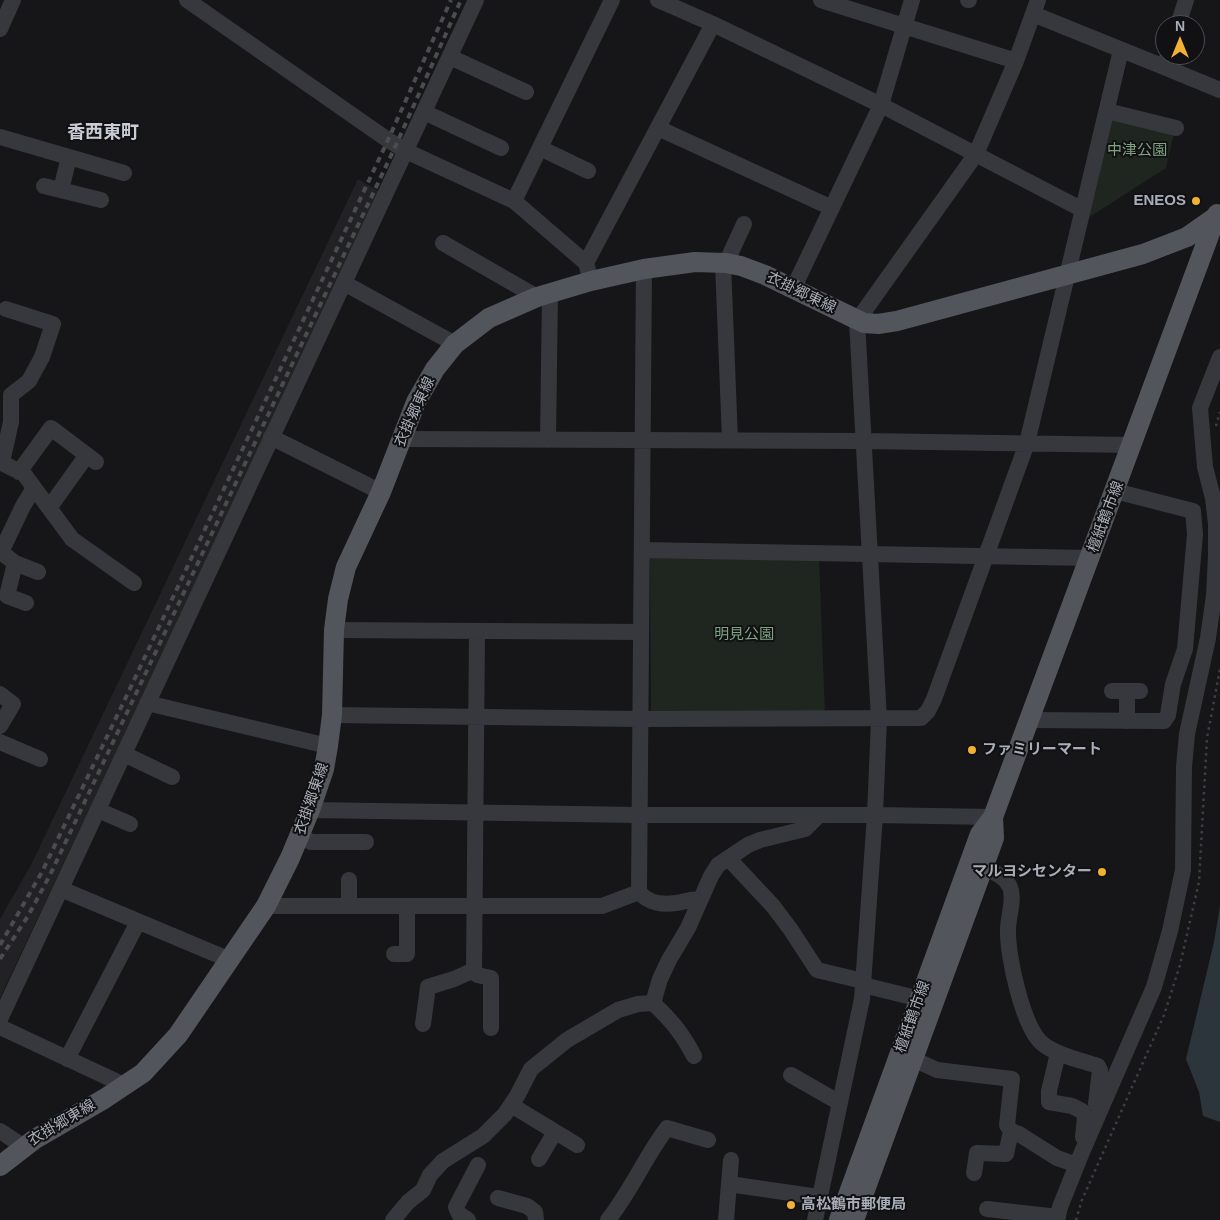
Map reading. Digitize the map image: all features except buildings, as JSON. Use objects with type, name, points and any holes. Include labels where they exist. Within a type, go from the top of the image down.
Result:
[{"type":"main road","name":"衣掛郷東線","points":[[0,1166],[24,1146],[143,1073],[168,1047],[266,906],[283,874],[310,810],[324,769],[332,715],[334,630],[338,599],[346,567],[381,492],[400,440],[424,385],[455,344],[489,318],[544,295],[588,272],[644,270],[695,262],[724,263],[741,266],[864,323],[878,324],[897,321],[1143,254],[1187,237],[1219,212]]},
{"type":"main road","name":"檀紙鶴市線","points":[[839,1220],[980,834],[993,817],[1219,212]]},
{"type":"main road","name":"檀紙鶴市線","points":[[854,1220],[994,838],[993,817]]},
{"type":"street","points":[[0,29],[13,0]]},
{"type":"street","points":[[0,1019],[476,0]]},
{"type":"street","points":[[514,201],[612,0]]},
{"type":"street","points":[[658,0],[713,24],[881,105],[1083,210]]},
{"type":"street","points":[[821,0],[1016,61]]},
{"type":"street","points":[[793,289],[881,105],[912,0]]},
{"type":"street","points":[[1181,15],[1186,0]]},
{"type":"street","points":[[193,2],[388,140],[406,151],[514,201],[588,272],[658,128],[713,24]]},
{"type":"street","points":[[815,1220],[818,1197],[858,1024],[863,983],[879,719],[857,320],[976,154],[1016,61],[1036,7],[1121,50],[1155,58]]},
{"type":"street","points":[[332,715],[640,719],[921,718],[928,711],[1027,443],[1121,50]]},
{"type":"street","points":[[450,57],[526,92]]},
{"type":"street","points":[[1173,65],[1220,90]]},
{"type":"street","points":[[424,112],[501,148]]},
{"type":"street","points":[[1107,112],[1176,128]]},
{"type":"street","points":[[658,128],[832,208]]},
{"type":"street","points":[[0,137],[124,173]]},
{"type":"street","points":[[540,148],[588,171]]},
{"type":"street","points":[[61,190],[69,157]]},
{"type":"street","points":[[44,186],[101,200]]},
{"type":"street","points":[[730,440],[724,263],[744,224]]},
{"type":"street","points":[[443,243],[544,295],[548,440]]},
{"type":"street","points":[[644,270],[639,892],[644,899],[664,903],[676,903],[694,898],[700,900]]},
{"type":"street","points":[[344,283],[455,344]]},
{"type":"street","points":[[6,309],[54,324],[42,357],[29,381],[11,395],[11,422],[1,462],[24,474],[72,538],[134,583]]},
{"type":"street","points":[[987,1209],[1057,1219],[1077,1165],[1154,987],[1170,931],[1183,870],[1186,734],[1208,638],[1214,596],[1216,524],[1213,498],[1205,467],[1200,408],[1220,357]]},
{"type":"street","points":[[19,472],[52,428],[92,458],[49,508]]},
{"type":"street","points":[[271,437],[381,492]]},
{"type":"street","points":[[400,440],[730,440],[1133,445]]},
{"type":"street","points":[[1205,467],[1220,479]]},
{"type":"street","points":[[34,488],[1,552],[15,562],[38,572]]},
{"type":"street","points":[[1029,720],[1164,721],[1168,715],[1173,684],[1185,649],[1196,534],[1193,511],[1115,491]]},
{"type":"street","points":[[642,550],[1090,558]]},
{"type":"street","points":[[15,562],[7,596],[26,603]]},
{"type":"street","points":[[334,630],[641,632]]},
{"type":"street","points":[[477,631],[474,970],[477,975],[491,978],[491,1028]]},
{"type":"street","points":[[1127,691],[1127,721]]},
{"type":"street","points":[[0,694],[13,704],[0,726]]},
{"type":"street","points":[[147,703],[328,746]]},
{"type":"street","points":[[0,742],[40,759]]},
{"type":"street","points":[[124,754],[172,777]]},
{"type":"street","points":[[98,810],[130,824]]},
{"type":"street","points":[[310,810],[639,815],[993,817]]},
{"type":"street","points":[[652,1003],[669,960],[688,928],[718,865],[748,845],[760,840],[805,829],[819,815]]},
{"type":"street","points":[[299,836],[311,842],[366,842]]},
{"type":"street","points":[[728,858],[773,906],[817,970],[920,999]]},
{"type":"street","points":[[983,867],[1002,876],[1010,888],[1008,949],[1027,1020],[1042,1044],[1058,1053],[1098,1066],[1100,1070],[1095,1122]]},
{"type":"street","points":[[349,880],[349,906]]},
{"type":"street","points":[[60,889],[230,960]]},
{"type":"street","points":[[266,906],[602,906],[639,892]]},
{"type":"street","points":[[394,954],[407,954],[407,906]]},
{"type":"street","points":[[67,1059],[138,922]]},
{"type":"street","points":[[423,1024],[428,987],[454,979],[474,970]]},
{"type":"street","points":[[393,1220],[408,1202],[423,1190],[430,1175],[443,1161],[482,1136],[505,1114],[531,1069],[567,1040],[618,1010],[638,1004],[652,1003],[669,1018],[683,1035],[694,1056]]},
{"type":"street","points":[[0,1027],[124,1085]]},
{"type":"street","points":[[1058,1053],[1049,1102],[1072,1106],[1082,1110],[1085,1117],[1082,1135],[1086,1144]]},
{"type":"street","points":[[913,1060],[937,1070],[1012,1079],[1007,1125],[1010,1131],[1006,1154],[977,1153],[974,1173]]},
{"type":"street","points":[[791,1075],[840,1103]]},
{"type":"street","points":[[511,1105],[576,1145]]},
{"type":"street","points":[[608,1220],[622,1202],[657,1141],[667,1128],[708,1140]]},
{"type":"street","points":[[0,1130],[24,1146]]},
{"type":"street","points":[[1010,1131],[1019,1134],[1057,1158],[1077,1165]]},
{"type":"street","points":[[539,1159],[555,1132]]},
{"type":"street","points":[[726,1220],[731,1160]]},
{"type":"street","points":[[468,1220],[459,1214],[456,1207],[478,1164]]},
{"type":"street","points":[[728,1184],[818,1197]]},
{"type":"street","points":[[498,1198],[527,1206],[535,1212],[536,1220]]},
{"type":"shaded area","points":[[358,179],[380,192],[0,998],[0,919],[31,865]]},
{"type":"shaded area","points":[[1220,906],[1220,1122],[1203,1116],[1199,1092],[1186,1059],[1214,942]]},
{"type":"green space","name":"中津公園","points":[[1113,114],[1175,129],[1166,168],[1088,218]]},
{"type":"green space","name":"明見公園","points":[[650,555],[819,558],[825,714],[651,712]]},
{"type":"railway","points":[[0,945],[42,872],[127,695],[388,140],[451,0]]},
{"type":"railway","points":[[0,959],[28,916],[50,875],[396,145],[461,0]]},
{"type":"place","name":"ENEOS","points":[[1196,201]]},
{"type":"place","name":"ファミリーマート","points":[[972,750]]},
{"type":"place","name":"マルヨシセンター","points":[[1102,872]]},
{"type":"place","name":"高松鶴市郵便局","points":[[791,1205]]},
{"type":"district","name":"香西東町","points":[[103,133]]}]
